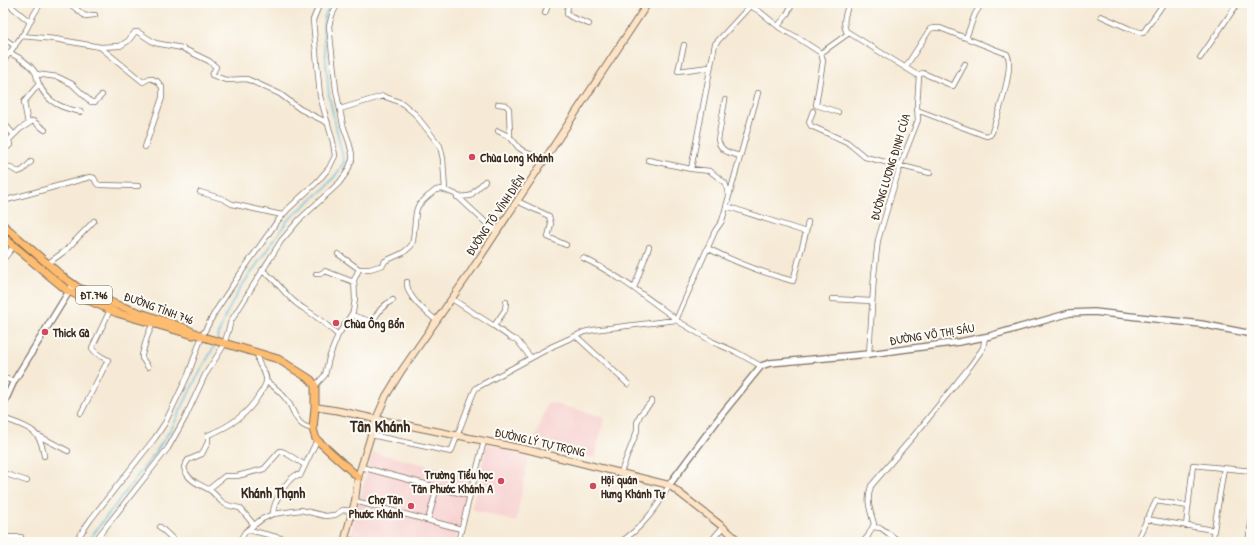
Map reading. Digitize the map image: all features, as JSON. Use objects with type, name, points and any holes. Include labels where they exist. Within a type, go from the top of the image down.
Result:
[{"type":"main road","name":"ĐƯỜNG TÔ VĨNH DIỆN","points":[[376,419],[390,390],[545,160],[648,3]]},
{"type":"main road","name":"ĐƯỜNG TỈNH 746","points":[[3,225],[47,264],[71,288],[110,310],[180,332],[202,337]]},
{"type":"main road","name":"ĐƯỜNG TỈNH 746","points":[[3,237],[62,287],[71,288],[182,327],[202,337]]},
{"type":"main road","name":"ĐT.746","points":[[202,337],[278,359],[311,380],[315,386]]},
{"type":"main road","points":[[315,386],[313,429],[317,440],[358,477]]},
{"type":"main road","name":"ĐƯỜNG LÝ TỰ TRỌNG","points":[[315,407],[529,450],[622,472],[669,485],[740,542]]},
{"type":"main road","points":[[345,540],[353,511],[358,477],[376,419]]},
{"type":"street","points":[[7,3],[30,22]]},
{"type":"street","points":[[3,62],[26,30],[41,3]]},
{"type":"street","points":[[69,3],[85,16],[95,15]]},
{"type":"street","points":[[74,542],[165,423],[188,375],[202,337],[215,312],[238,277],[282,215],[317,182],[329,168],[335,156],[333,142],[320,96],[313,20],[320,3]]},
{"type":"street","points":[[94,542],[168,448],[185,418],[205,375],[224,344],[230,321],[281,241],[299,220],[339,183],[347,172],[352,160],[352,154],[336,90],[329,26],[332,15],[338,3]]},
{"type":"street","points":[[545,13],[549,3]]},
{"type":"street","points":[[568,3],[567,14],[589,24]]},
{"type":"street","points":[[745,3],[821,53],[823,61],[816,105],[838,112]]},
{"type":"street","points":[[778,26],[786,16],[793,3]]},
{"type":"street","points":[[849,3],[844,21],[846,32],[917,75],[923,74],[953,86],[965,64]]},
{"type":"street","points":[[966,38],[975,14],[982,3]]},
{"type":"street","points":[[1101,16],[1143,33],[1164,3]]},
{"type":"street","points":[[1200,58],[1238,3]]},
{"type":"street","points":[[1247,3],[1252,7]]},
{"type":"street","points":[[691,169],[716,41],[750,6]]},
{"type":"street","points":[[905,68],[930,29],[933,28],[940,28],[1007,54],[1009,58],[1006,85],[990,136],[986,136],[917,110]]},
{"type":"street","points":[[21,36],[55,39],[100,47],[120,46],[128,41],[135,32],[138,32],[155,43],[182,48],[209,61],[216,67],[212,75],[226,80],[247,79],[280,94],[300,109],[328,123]]},
{"type":"street","points":[[821,53],[849,33]]},
{"type":"street","points":[[3,38],[15,46]]},
{"type":"street","points":[[684,45],[678,71],[710,67]]},
{"type":"street","points":[[100,47],[143,82],[150,78],[157,81],[162,87],[162,98],[145,147]]},
{"type":"street","points":[[10,53],[26,61],[36,74],[39,84],[48,99],[66,108],[81,112]]},
{"type":"street","points":[[36,74],[58,77],[72,84],[91,102],[95,102],[102,95]]},
{"type":"street","name":"ĐƯỜNG LƯƠNG ĐỊNH CỦA","points":[[869,354],[878,240],[900,166],[918,120],[917,98],[919,76],[917,75]]},
{"type":"street","points":[[28,124],[24,102],[34,92],[39,84]]},
{"type":"street","points":[[675,320],[715,231],[722,221],[758,94]]},
{"type":"street","points":[[340,109],[383,96],[406,107],[415,114],[440,146],[444,166],[445,190]]},
{"type":"street","points":[[725,100],[718,140],[720,146],[725,151],[740,156]]},
{"type":"street","points":[[498,104],[506,105],[509,109],[510,138]]},
{"type":"street","points":[[3,111],[3,117]]},
{"type":"street","points":[[813,111],[809,124],[847,142],[866,158],[930,173]]},
{"type":"street","points":[[3,151],[10,145],[9,140],[20,129],[33,121],[45,130]]},
{"type":"street","points":[[3,122],[14,135]]},
{"type":"street","points":[[498,131],[510,138],[525,152],[545,160]]},
{"type":"street","points":[[648,160],[691,169],[710,171],[725,183],[729,195]]},
{"type":"street","points":[[3,165],[18,172],[23,170],[31,162]]},
{"type":"street","points":[[3,201],[90,177],[94,178],[97,184],[100,185],[138,186]]},
{"type":"street","points":[[458,197],[470,196],[485,181]]},
{"type":"street","points":[[338,254],[359,269],[370,269],[382,265],[385,261],[403,253],[411,246],[413,241],[418,206],[436,190],[445,190],[458,197],[496,232]]},
{"type":"street","points":[[200,192],[223,199],[232,204],[282,215]]},
{"type":"street","points":[[517,201],[548,216],[551,224],[548,237],[566,245]]},
{"type":"street","points":[[726,206],[806,232]]},
{"type":"street","points":[[47,264],[65,251],[94,222]]},
{"type":"street","points":[[707,248],[726,258],[769,275],[793,281],[808,222]]},
{"type":"street","points":[[3,260],[14,246]]},
{"type":"street","points":[[634,288],[649,247]]},
{"type":"street","points":[[583,258],[634,288],[672,316],[675,320],[713,342],[736,352],[761,366],[722,414],[669,485],[655,508],[630,535],[620,542]]},
{"type":"street","points":[[315,386],[325,375],[329,358],[338,335],[353,312],[355,299],[354,282],[359,269]]},
{"type":"street","points":[[262,270],[272,276],[296,304],[320,319],[327,327],[338,335]]},
{"type":"street","points":[[316,274],[320,274],[325,271],[354,282]]},
{"type":"street","points":[[407,282],[414,300],[437,320]]},
{"type":"street","points":[[3,405],[14,381],[71,288]]},
{"type":"street","points":[[452,299],[511,338],[517,340],[531,358]]},
{"type":"street","points":[[832,299],[872,301]]},
{"type":"street","points":[[351,315],[372,322],[377,312],[393,300]]},
{"type":"street","points":[[494,326],[505,310],[506,302]]},
{"type":"street","points":[[81,413],[108,360],[97,354],[92,348],[110,310]]},
{"type":"street","name":"ĐƯỜNG VÕ THỊ SÁU","points":[[761,366],[770,363],[869,354],[985,337],[1070,313],[1094,312],[1201,324],[1252,334]]},
{"type":"street","points":[[371,435],[451,452],[456,435],[476,388],[531,358],[576,336],[593,330],[675,320]]},
{"type":"street","points":[[148,367],[142,358],[142,355],[146,337],[153,323]]},
{"type":"street","points":[[576,336],[628,384]]},
{"type":"street","points":[[863,542],[874,527],[868,504],[868,495],[871,486],[971,366],[983,348],[985,337]]},
{"type":"street","points":[[254,525],[240,508],[230,507],[223,503],[209,489],[196,483],[185,474],[184,467],[188,460],[202,454],[208,442],[208,435],[218,431],[244,414],[256,401],[264,389],[266,374],[258,364],[258,353]]},
{"type":"street","points":[[3,378],[14,381]]},
{"type":"street","points":[[266,381],[280,392],[303,427],[313,429]]},
{"type":"street","points":[[622,472],[637,431],[637,423],[640,415],[652,401]]},
{"type":"street","points":[[3,418],[26,427],[39,436],[68,451]]},
{"type":"street","points":[[39,436],[43,445],[44,456]]},
{"type":"street","points":[[273,514],[273,507],[282,490],[292,477],[296,475],[300,476],[317,440]]},
{"type":"street","points":[[458,542],[484,441]]},
{"type":"street","points":[[209,489],[225,476],[237,476],[264,469],[280,452],[284,452],[305,466]]},
{"type":"street","points":[[1186,526],[1193,465],[1252,471]]},
{"type":"street","points":[[361,468],[470,496]]},
{"type":"street","points":[[1212,542],[1224,468]]},
{"type":"street","points":[[3,473],[27,481]]},
{"type":"street","points":[[428,520],[437,487]]},
{"type":"street","points":[[1136,542],[1155,502],[1158,500],[1188,506]]},
{"type":"street","points":[[355,501],[461,529]]},
{"type":"street","points":[[239,542],[245,532],[273,514],[301,510],[325,516],[335,515],[343,510],[353,511]]},
{"type":"street","points":[[1248,542],[1252,519]]},
{"type":"street","points":[[1146,520],[1214,530]]},
{"type":"street","points":[[160,527],[176,542]]},
{"type":"street","points":[[710,542],[723,527]]},
{"type":"street","points":[[874,527],[881,528],[900,542]]},
{"type":"street","points":[[249,530],[296,542]]},
{"type":"street","points":[[3,537],[21,537]]},
{"type":"street","points":[[345,540],[359,542]]},
{"type":"shaded area","points":[[548,402],[605,417],[594,458],[534,442]]},
{"type":"shaded area","name":"Trường Tiểu học Tân Phước Khánh A","points":[[487,444],[529,453],[516,522],[471,509]]},
{"type":"shaded area","name":"Chợ Tân Phước Khánh","points":[[372,452],[471,476],[455,542],[373,542],[350,537]]},
{"type":"waterway","points":[[217,339],[225,316],[241,287],[288,220],[326,187],[344,162],[329,96],[323,28],[324,18],[331,3]]},
{"type":"waterway","points":[[87,542],[155,453],[173,426],[216,343]]},
{"type":"place","name":"Chùa Long Khánh","points":[[472,157]]},
{"type":"place","name":"Chùa Ông Bổn","points":[[336,323]]},
{"type":"place","name":"Thick Gà","points":[[45,332]]},
{"type":"place","name":"Trường Tiểu học Tân Phước Khánh A","points":[[501,481]]},
{"type":"place","name":"Hội quán Hưng Khánh Tự","points":[[593,486]]},
{"type":"place","name":"Chợ Tân Phước Khánh","points":[[411,506]]},
{"type":"district","name":"Tân Khánh","points":[[380,426]]},
{"type":"district","name":"Khánh Thạnh","points":[[273,492]]}]
